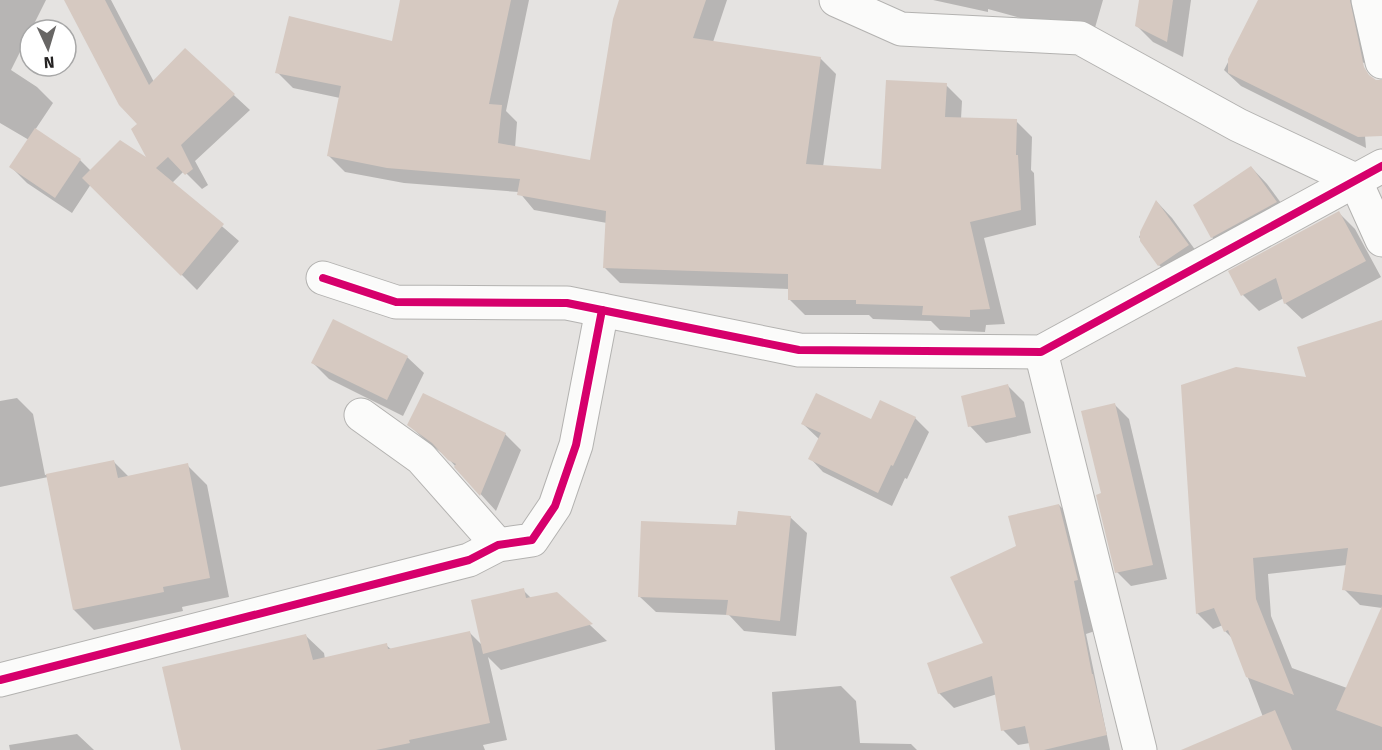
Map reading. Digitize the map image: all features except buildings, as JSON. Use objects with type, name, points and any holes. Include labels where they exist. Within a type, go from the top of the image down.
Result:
[{"type":"street","points":[[836,0],[901,29],[1080,38],[1238,125],[1369,173]]},
{"type":"street","points":[[1368,0],[1382,62]]},
{"type":"street","points":[[1369,173],[1382,240]]},
{"type":"street","points":[[323,278],[396,302],[567,303],[799,350],[1041,352],[1369,173]]},
{"type":"street","points":[[0,680],[470,560],[498,545],[532,540],[555,506],[576,445],[602,310]]},
{"type":"street","points":[[1041,352],[1140,750]]},
{"type":"street","points":[[361,415],[421,458],[498,545]]},
{"type":"cycle path","points":[[323,278],[396,302],[567,303],[799,350],[1041,352],[1382,166]]},
{"type":"cycle path","points":[[0,680],[469,560],[498,545],[532,540],[555,506],[576,445],[602,310]]}]
